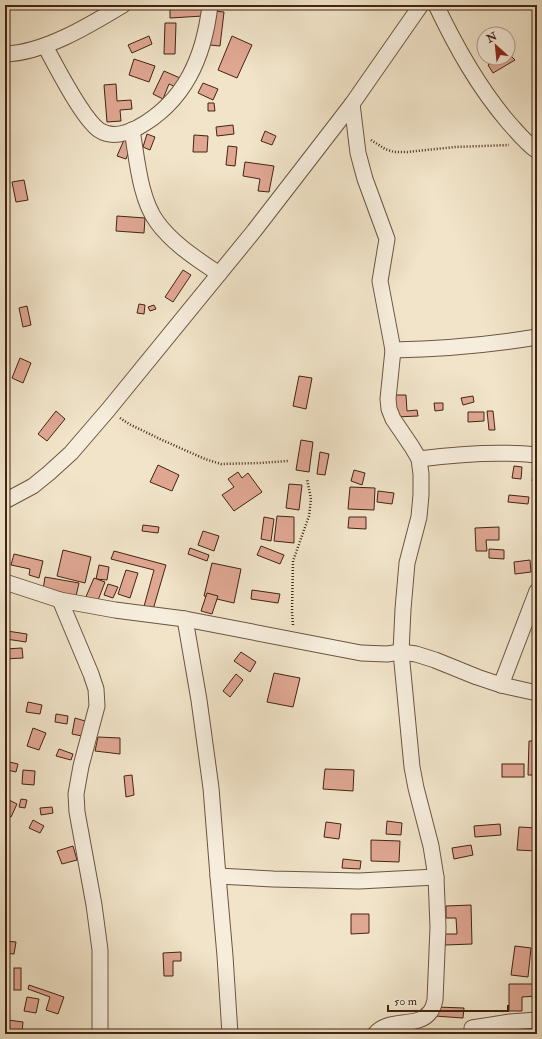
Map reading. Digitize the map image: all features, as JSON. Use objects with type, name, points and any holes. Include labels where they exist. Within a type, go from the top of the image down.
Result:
[{"type":"street","points":[[5,54],[17,54],[45,46],[91,24],[123,5]]},
{"type":"street","points":[[45,46],[88,119],[99,130],[105,133],[117,134],[132,130],[155,116],[167,106],[183,88],[195,65],[203,43],[210,5]]},
{"type":"street","points":[[5,501],[33,486],[49,473],[71,453],[108,410],[254,231],[352,104],[421,5]]},
{"type":"street","points":[[436,5],[452,40],[471,72],[499,111],[533,148]]},
{"type":"street","points":[[352,104],[358,153],[364,179],[387,239],[380,281],[393,350],[388,399],[390,414],[419,459],[421,474],[419,517],[407,563],[401,652],[412,768],[431,846],[436,876],[438,927],[435,1000],[431,1011],[425,1018],[389,1025],[375,1034]]},
{"type":"street","points":[[132,130],[145,196],[157,222],[170,237],[193,256],[219,274]]},
{"type":"street","points":[[393,350],[448,349],[498,344],[537,337]]},
{"type":"street","points":[[419,459],[500,453],[537,455]]},
{"type":"street","points":[[5,582],[60,600],[115,610],[185,619],[295,639],[361,653],[387,654],[401,652],[435,660],[500,685],[537,693]]},
{"type":"street","points":[[500,685],[537,591]]},
{"type":"street","points":[[60,600],[96,689],[97,706],[81,766],[76,794],[77,812],[94,905],[100,950],[100,1034]]},
{"type":"street","points":[[185,619],[211,788],[226,956],[230,1034]]},
{"type":"street","points":[[218,876],[359,881],[436,876]]},
{"type":"street","points":[[472,1028],[510,1022],[537,1020]]},
{"type":"path","points":[[355,131],[394,152],[455,147],[533,148]]},
{"type":"path","points":[[108,410],[129,424],[160,439],[205,459],[221,464],[259,464],[288,461]]},
{"type":"path","points":[[295,639],[292,612],[293,561],[309,516],[311,499],[307,479]]},
{"type":"building","points":[[203,6],[203,16],[170,18],[170,7]]},
{"type":"building","points":[[213,11],[224,12],[220,46],[210,45]]},
{"type":"building","points":[[165,23],[176,23],[175,54],[164,54]]},
{"type":"building","points":[[149,36],[152,44],[132,53],[128,45]]},
{"type":"building","points":[[232,36],[252,45],[237,78],[218,70]]},
{"type":"building","points":[[134,59],[155,66],[149,82],[129,75]]},
{"type":"building","points":[[489,66],[505,66],[493,73]]},
{"type":"building","points":[[164,71],[180,78],[176,87],[169,84],[163,99],[153,94]]},
{"type":"building","points":[[203,83],[218,89],[213,100],[198,93]]},
{"type":"building","points":[[116,84],[117,101],[131,100],[132,109],[120,110],[121,121],[107,122],[104,85]]},
{"type":"building","points":[[208,103],[214,103],[215,111],[208,111]]},
{"type":"building","points":[[233,125],[234,134],[217,136],[216,127]]},
{"type":"building","points":[[265,131],[276,136],[272,145],[261,141]]},
{"type":"building","points":[[147,134],[155,137],[150,150],[143,147]]},
{"type":"building","points":[[194,135],[208,136],[207,152],[193,152]]},
{"type":"building","points":[[124,140],[132,143],[126,159],[117,156]]},
{"type":"building","points":[[228,146],[237,147],[235,166],[226,165]]},
{"type":"building","points":[[245,162],[274,166],[269,192],[258,191],[260,179],[243,176]]},
{"type":"building","points":[[24,180],[28,200],[16,202],[12,182]]},
{"type":"building","points":[[117,216],[145,218],[144,233],[116,231]]},
{"type":"building","points":[[183,270],[191,275],[173,302],[165,297]]},
{"type":"building","points":[[139,304],[145,305],[144,314],[137,313]]},
{"type":"building","points":[[154,305],[156,309],[150,311],[148,307]]},
{"type":"building","points":[[27,306],[31,325],[23,327],[19,308]]},
{"type":"building","points":[[20,358],[31,363],[23,383],[12,378]]},
{"type":"building","points":[[299,376],[312,378],[306,409],[293,406]]},
{"type":"building","points":[[395,395],[406,395],[407,411],[417,410],[418,416],[396,417]]},
{"type":"building","points":[[473,396],[474,402],[463,405],[461,398]]},
{"type":"building","points":[[434,403],[443,403],[443,410],[435,411]]},
{"type":"building","points":[[56,411],[65,419],[47,441],[38,434]]},
{"type":"building","points":[[487,411],[493,411],[495,430],[489,430]]},
{"type":"building","points":[[468,412],[484,412],[484,421],[468,422]]},
{"type":"building","points":[[301,440],[313,442],[309,472],[296,470]]},
{"type":"building","points":[[320,452],[329,454],[325,475],[317,474]]},
{"type":"building","points":[[158,465],[179,475],[172,491],[150,482]]},
{"type":"building","points":[[514,466],[522,467],[521,479],[512,478]]},
{"type":"building","points":[[354,470],[365,473],[362,485],[351,481]]},
{"type":"building","points":[[238,472],[242,478],[248,473],[262,492],[234,511],[222,495],[234,487],[228,479]]},
{"type":"building","points":[[533,474],[537,474],[537,481],[532,481]]},
{"type":"building","points":[[289,484],[302,485],[299,510],[286,508]]},
{"type":"building","points":[[350,487],[375,488],[374,510],[348,509]]},
{"type":"building","points":[[378,491],[394,493],[392,504],[377,502]]},
{"type":"building","points":[[509,495],[529,497],[528,504],[508,502]]},
{"type":"building","points":[[277,516],[294,517],[294,543],[274,541]]},
{"type":"building","points":[[264,517],[274,519],[271,541],[261,539]]},
{"type":"building","points":[[349,517],[366,517],[366,529],[348,528]]},
{"type":"building","points":[[143,525],[159,527],[158,533],[142,531]]},
{"type":"building","points":[[499,527],[499,540],[486,540],[487,551],[476,551],[475,528]]},
{"type":"building","points":[[203,531],[219,536],[214,551],[198,545]]},
{"type":"building","points":[[261,546],[284,555],[280,564],[257,555]]},
{"type":"building","points":[[190,548],[209,555],[207,561],[188,554]]},
{"type":"building","points":[[489,549],[504,550],[504,559],[489,558]]},
{"type":"building","points":[[63,550],[91,557],[85,583],[57,576]]},
{"type":"building","points":[[114,551],[166,565],[152,613],[143,610],[154,570],[111,559]]},
{"type":"building","points":[[14,554],[43,561],[39,578],[29,575],[30,569],[11,565]]},
{"type":"building","points":[[530,560],[531,572],[515,574],[514,562]]},
{"type":"building","points":[[212,563],[241,569],[234,603],[204,596]]},
{"type":"building","points":[[99,565],[109,567],[107,580],[96,579]]},
{"type":"building","points":[[126,570],[138,573],[130,598],[118,594]]},
{"type":"building","points":[[45,577],[79,583],[76,596],[43,590]]},
{"type":"building","points":[[94,578],[105,582],[97,603],[85,599]]},
{"type":"building","points":[[108,584],[118,587],[113,598],[104,595]]},
{"type":"building","points":[[252,590],[280,594],[278,603],[251,599]]},
{"type":"building","points":[[207,593],[218,596],[212,614],[201,611]]},
{"type":"building","points":[[533,619],[537,619],[537,636],[533,636]]},
{"type":"building","points":[[7,631],[27,634],[26,642],[6,639]]},
{"type":"building","points":[[22,648],[23,658],[5,659],[5,649]]},
{"type":"building","points":[[241,652],[256,662],[250,672],[234,661]]},
{"type":"building","points":[[274,673],[300,678],[293,707],[267,702]]},
{"type":"building","points":[[236,674],[243,680],[230,697],[223,691]]},
{"type":"building","points":[[28,702],[42,705],[40,714],[26,712]]},
{"type":"building","points":[[56,714],[68,716],[67,724],[55,722]]},
{"type":"building","points":[[75,718],[85,721],[82,736],[72,734]]},
{"type":"building","points":[[33,728],[46,733],[39,750],[27,746]]},
{"type":"building","points":[[98,737],[120,738],[120,754],[95,751]]},
{"type":"building","points":[[529,741],[537,741],[537,775],[528,775]]},
{"type":"building","points":[[59,749],[73,754],[71,760],[56,756]]},
{"type":"building","points":[[9,762],[18,764],[16,772],[7,770]]},
{"type":"building","points":[[502,764],[524,764],[524,777],[502,777]]},
{"type":"building","points":[[325,769],[354,770],[353,791],[323,789]]},
{"type":"building","points":[[23,770],[35,771],[34,785],[22,784]]},
{"type":"building","points":[[132,775],[134,795],[126,797],[124,776]]},
{"type":"building","points":[[5,798],[17,804],[11,817],[6,814],[9,808],[5,806]]},
{"type":"building","points":[[21,799],[27,800],[25,808],[19,807]]},
{"type":"building","points":[[52,807],[53,813],[41,815],[40,808]]},
{"type":"building","points":[[33,820],[44,826],[40,833],[29,828]]},
{"type":"building","points":[[387,821],[402,823],[401,835],[386,834]]},
{"type":"building","points":[[326,822],[341,824],[339,839],[324,837]]},
{"type":"building","points":[[500,824],[501,835],[475,837],[474,826]]},
{"type":"building","points":[[519,827],[537,828],[537,851],[517,850]]},
{"type":"building","points":[[371,840],[400,841],[399,862],[371,861]]},
{"type":"building","points":[[471,845],[473,855],[454,859],[452,848]]},
{"type":"building","points":[[73,846],[77,860],[62,864],[57,851]]},
{"type":"building","points":[[343,859],[361,861],[360,869],[342,868]]},
{"type":"building","points":[[471,905],[472,944],[445,945],[445,934],[457,934],[456,918],[446,918],[446,906]]},
{"type":"building","points":[[351,914],[369,914],[369,933],[351,934]]},
{"type":"building","points":[[5,941],[16,942],[14,954],[5,953]]},
{"type":"building","points":[[515,946],[531,948],[528,977],[511,975]]},
{"type":"building","points":[[181,952],[181,961],[173,961],[173,976],[164,976],[163,953]]},
{"type":"building","points":[[14,968],[21,968],[21,990],[14,990]]},
{"type":"building","points":[[509,984],[537,984],[537,996],[522,997],[522,1011],[509,1011]]},
{"type":"building","points":[[29,985],[64,997],[58,1014],[46,1010],[50,997],[28,989]]},
{"type":"building","points":[[27,997],[39,999],[36,1013],[24,1011]]},
{"type":"building","points":[[436,1007],[464,1008],[463,1018],[435,1016]]},
{"type":"building","points":[[8,1020],[23,1022],[22,1032],[7,1031]]}]
